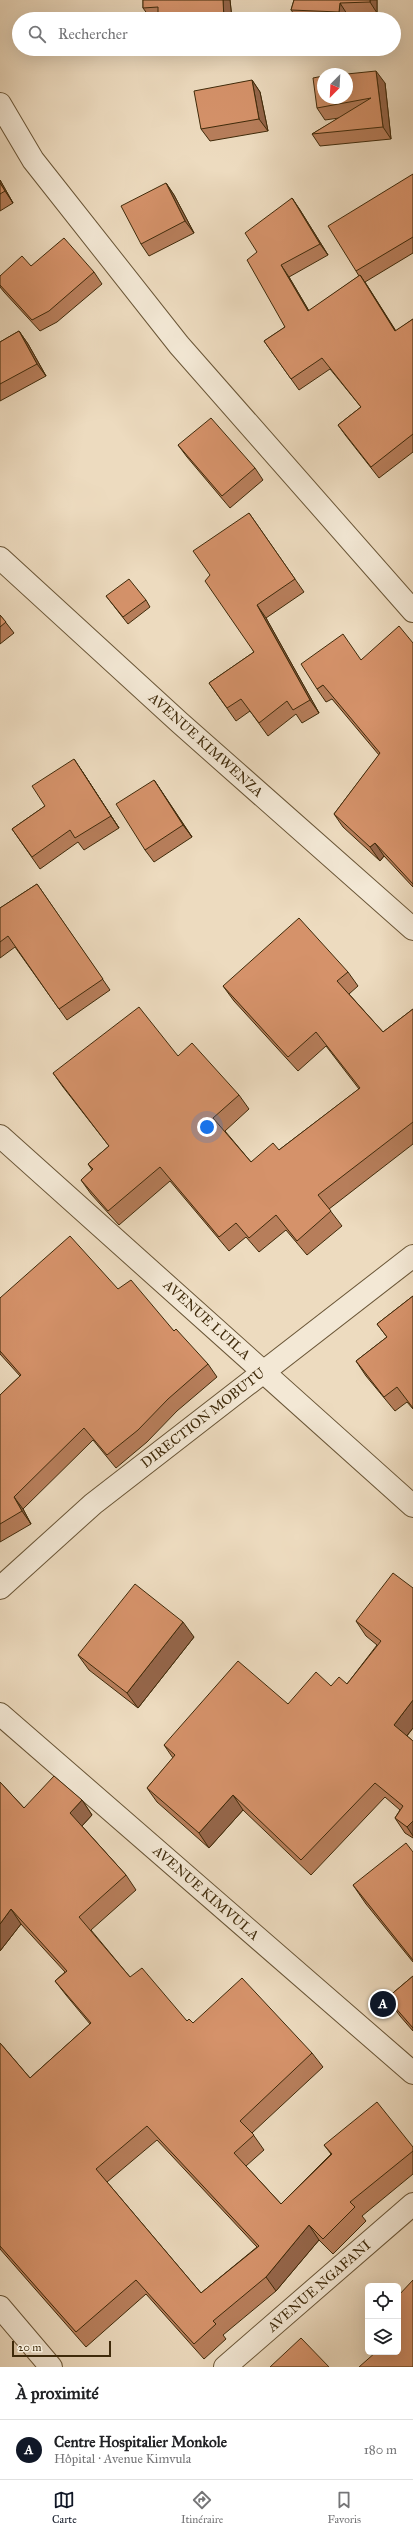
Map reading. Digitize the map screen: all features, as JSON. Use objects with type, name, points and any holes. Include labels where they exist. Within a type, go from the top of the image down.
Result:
[{"type":"street","points":[[0,104],[33,160],[179,345],[413,611]]},
{"type":"street","name":"AVENUE KIMWENZA","points":[[0,558],[180,722],[413,930]]},
{"type":"street","name":"AVENUE LUILA","points":[[0,1136],[413,1506]]},
{"type":"street","name":"DIRECTION MOBUTU","points":[[0,1588],[93,1504],[413,1256]]},
{"type":"street","name":"AVENUE KIMVULA","points":[[0,1714],[413,2073]]},
{"type":"street","name":"AVENUE NGAFANI","points":[[225,2367],[413,2204]]},
{"type":"street","points":[[0,2307],[51,2367]]},
{"type":"building","points":[[143,0],[223,0],[224,12],[158,12],[158,7],[143,8]]},
{"type":"building","points":[[294,0],[370,0],[370,2],[340,3],[339,12],[291,10]]},
{"type":"building","points":[[376,71],[383,127],[312,134],[371,98],[353,101],[353,73]]},
{"type":"building","points":[[317,77],[317,104],[339,104],[317,108],[313,78]]},
{"type":"building","points":[[252,80],[259,119],[201,129],[194,91]]},
{"type":"building","points":[[413,174],[413,237],[356,271],[328,226]]},
{"type":"building","points":[[0,183],[5,191],[0,194]]},
{"type":"building","points":[[166,183],[185,221],[141,244],[121,206]]},
{"type":"building","points":[[292,198],[320,244],[281,265],[308,311],[360,275],[395,331],[413,319],[413,434],[371,467],[338,425],[361,407],[322,358],[291,379],[264,341],[285,327],[247,260],[257,252],[245,233]]},
{"type":"building","points":[[64,238],[94,272],[49,311],[32,320],[0,285],[0,276],[22,256],[31,266]]},
{"type":"building","points":[[19,331],[37,364],[0,384],[0,342]]},
{"type":"building","points":[[211,418],[255,468],[222,496],[178,445]]},
{"type":"building","points":[[249,513],[295,579],[257,605],[310,700],[293,710],[287,701],[259,723],[241,699],[227,708],[209,683],[254,652],[205,581],[210,575],[193,551]]},
{"type":"building","points":[[129,579],[146,600],[123,617],[106,596]]},
{"type":"building","points":[[0,615],[6,622],[0,627]]},
{"type":"building","points":[[399,626],[413,643],[413,884],[375,843],[370,847],[334,814],[380,753],[323,685],[317,689],[301,664],[343,634],[361,660]]},
{"type":"building","points":[[74,759],[111,816],[75,838],[70,830],[32,857],[12,829],[45,806],[32,786]]},
{"type":"building","points":[[154,780],[183,825],[145,850],[116,804]]},
{"type":"building","points":[[37,884],[103,979],[59,1009],[8,936],[0,942],[0,908]]},
{"type":"building","points":[[299,918],[348,972],[337,981],[383,1032],[413,1009],[413,1122],[318,1195],[331,1211],[297,1241],[276,1215],[249,1238],[236,1223],[219,1237],[160,1167],[108,1211],[81,1180],[93,1169],[88,1164],[109,1146],[53,1073],[139,1007],[178,1056],[192,1043],[239,1095],[213,1118],[251,1162],[273,1143],[279,1150],[360,1088],[316,1032],[288,1057],[223,986]]},
{"type":"building","points":[[70,1236],[118,1289],[131,1280],[174,1331],[176,1329],[208,1364],[168,1399],[138,1430],[107,1455],[84,1428],[14,1497],[22,1511],[0,1524],[0,1395],[21,1375],[0,1351],[0,1298]]},
{"type":"building","points":[[413,1296],[413,1408],[397,1387],[384,1397],[356,1361],[387,1337],[377,1324]]},
{"type":"building","points":[[393,1573],[413,1588],[413,1700],[394,1725],[413,1741],[413,1821],[407,1827],[395,1818],[403,1806],[375,1783],[301,1860],[233,1795],[199,1833],[147,1788],[175,1755],[164,1745],[238,1661],[288,1704],[316,1672],[331,1686],[339,1677],[347,1684],[381,1641],[356,1621]]},
{"type":"building","points":[[135,1584],[183,1622],[127,1693],[78,1655]]},
{"type":"building","points":[[54,1776],[82,1800],[70,1813],[126,1875],[79,1917],[130,1977],[142,1968],[187,2021],[189,2019],[193,2023],[242,1978],[312,2053],[240,2121],[254,2135],[234,2153],[281,2204],[332,2154],[324,2145],[377,2102],[413,2147],[413,2151],[350,2202],[355,2207],[323,2239],[309,2225],[266,2277],[213,2321],[216,2324],[194,2344],[136,2280],[76,2332],[0,2246],[0,2043],[30,2078],[91,2023],[55,1981],[67,1971],[11,1909],[0,1924],[0,1782],[24,1808]],"holes":[[[147,2126],[259,2246],[201,2293],[96,2169]]]},
{"type":"building","points":[[406,1843],[413,1852],[413,1960],[353,1885]]},
{"type":"building","points":[[413,1976],[413,2028],[387,1998]]},
{"type":"building","points":[[413,2280],[413,2367],[359,2367],[373,2355],[401,2355],[401,2293]]},
{"type":"building","points":[[301,2338],[329,2367],[270,2367]]},
{"type":"place","name":"Centre Hospitalier Monkole","points":[[383,2004]]}]
